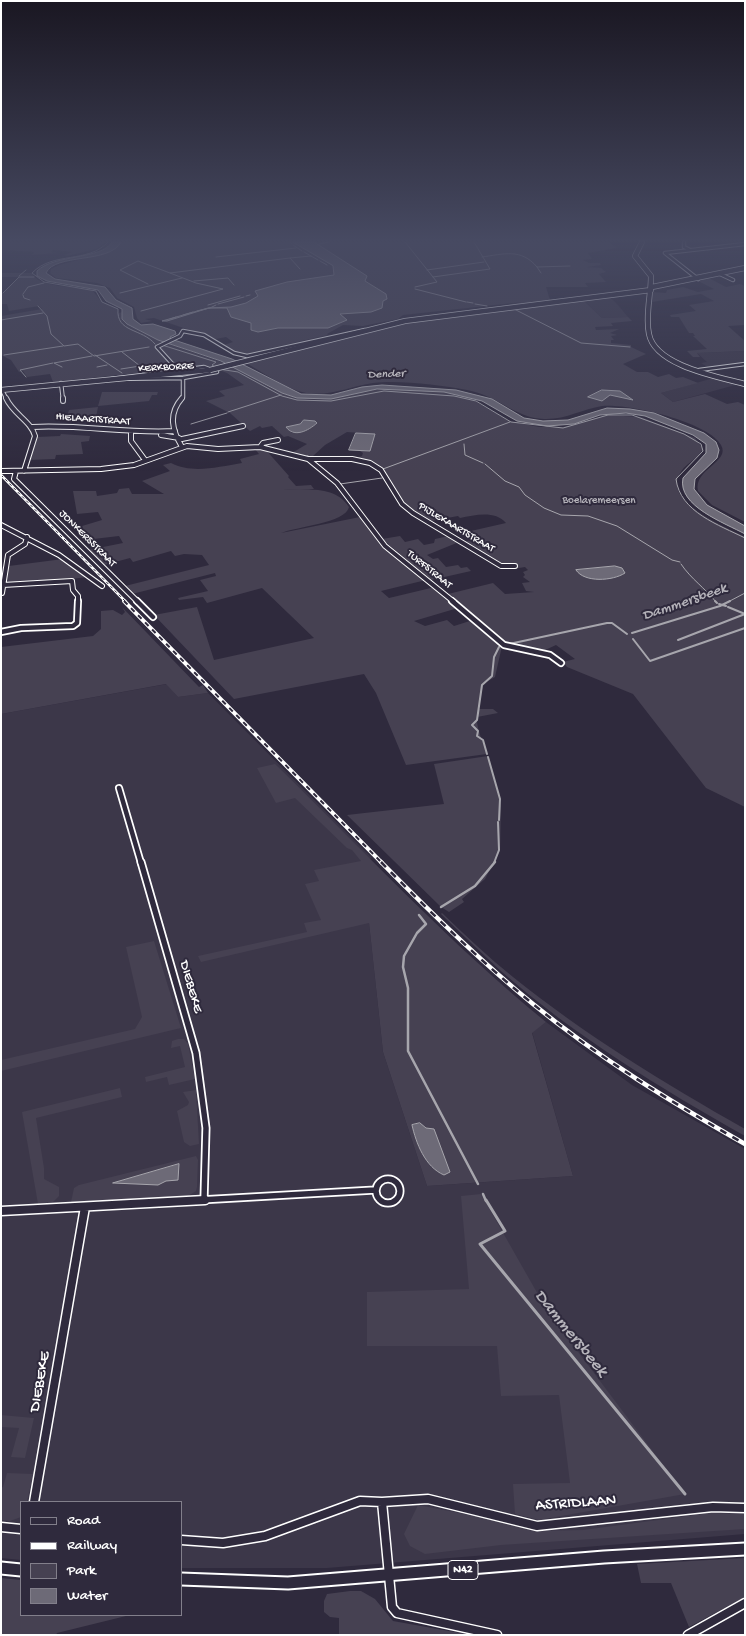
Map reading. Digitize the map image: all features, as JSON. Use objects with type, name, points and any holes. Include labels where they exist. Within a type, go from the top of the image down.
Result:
[{"type":"street","name":"KERKBORRE","points":[[2,390],[210,370],[367,330],[421,318]]},
{"type":"street","points":[[650,318],[650,342],[668,359],[745,384]]},
{"type":"street","points":[[178,340],[189,332],[204,335],[234,352],[247,356],[354,331],[367,330]]},
{"type":"street","name":"KERKBORRE","points":[[178,370],[157,348],[158,345],[182,335],[183,331],[189,332]]},
{"type":"street","points":[[699,370],[745,364]]},
{"type":"street","name":"KERKBORRE","points":[[207,367],[217,371],[210,375],[183,378],[111,379],[207,367]]},
{"type":"street","points":[[182,447],[180,438],[175,431],[172,409],[183,397],[183,378]]},
{"type":"street","points":[[61,383],[63,401]]},
{"type":"street","points":[[2,390],[12,411],[32,427],[35,442],[24,471]]},
{"type":"street","points":[[1,403],[8,402]]},
{"type":"street","name":"HIELAARTSTRAAT","points":[[32,427],[88,427],[153,433],[180,438],[243,426]]},
{"type":"street","points":[[131,431],[129,436],[133,447],[144,460]]},
{"type":"street","name":"HIELAARTSTRAAT","points":[[153,433],[175,431]]},
{"type":"street","name":"HIELAARTSTRAAT","points":[[180,438],[192,446]]},
{"type":"street","name":"PIJLEKAARTSTRAAT","points":[[260,447],[263,443],[278,440]]},
{"type":"street","name":"PIJLEKAARTSTRAAT","points":[[1,471],[101,469],[128,466],[182,447],[192,446],[212,449],[260,447],[308,459],[359,460],[376,466],[410,511],[501,566],[516,566]]},
{"type":"street","name":"TURFSTRAAT","points":[[308,459],[337,484],[386,546],[472,617],[492,637],[504,645],[550,654],[561,663]]},
{"type":"street","name":"JONKERSSTRAAT","points":[[16,471],[14,479],[153,617]]},
{"type":"street","points":[[1,525],[59,555],[102,586]]},
{"type":"street","points":[[2,593],[8,555],[25,544],[27,537]]},
{"type":"street","points":[[1,632],[21,628],[73,626],[77,623],[78,596],[73,590],[72,581],[3,585]]},
{"type":"street","name":"DIEBEKE","points":[[119,788],[196,1053],[206,1128],[204,1199]]},
{"type":"street","points":[[1,1211],[375,1190]]},
{"type":"street","name":"DIEBEKE","points":[[34,1501],[85,1207]]},
{"type":"street","name":"ASTRIDLAAN","points":[[182,1540],[222,1543],[265,1536],[317,1515],[360,1501],[382,1502],[428,1499],[537,1526],[680,1510],[745,1508]]},
{"type":"street","points":[[382,1502],[392,1607],[397,1613],[497,1635]]},
{"type":"street","points":[[1,1527],[20,1529]]},
{"type":"street","name":"N42","points":[[182,1579],[288,1583],[604,1557],[745,1549]]},
{"type":"street","points":[[1,1568],[20,1570]]},
{"type":"street","points":[[688,1635],[745,1603]]},
{"type":"shaded area","points":[[745,351],[745,365],[709,368],[701,363],[707,362],[697,353]]},
{"type":"shaded area","points":[[717,377],[739,384],[673,402],[661,393]]},
{"type":"shaded area","points":[[167,684],[178,697],[208,693],[372,858],[365,860],[369,923],[383,1052],[427,1186],[573,1176],[532,1032],[546,1022],[632,1085],[745,1149],[745,1534],[327,1568],[182,1568],[182,1501],[20,1501],[20,1560],[1,1558],[1,714]]},
{"type":"green space","points":[[1,318],[126,318],[130,326],[165,341],[162,343],[227,364],[203,370],[179,370],[159,348],[160,344],[156,347],[174,369],[53,382],[50,374],[27,377],[23,371],[19,372],[11,360],[1,355]]},
{"type":"green space","points":[[137,318],[151,318],[145,319],[152,321],[141,323]]},
{"type":"green space","points":[[155,318],[399,318],[363,326],[343,325],[328,335],[245,354],[235,352],[224,345],[233,342],[226,337],[216,339]]},
{"type":"green space","points":[[433,318],[629,318],[632,321],[611,323],[613,326],[595,327],[596,330],[619,329],[610,333],[617,335],[611,336],[614,340],[611,340],[611,343],[631,345],[631,347],[646,354],[623,364],[637,372],[648,372],[658,377],[669,374],[676,378],[683,377],[698,383],[661,393],[673,402],[705,394],[727,404],[738,402],[745,405],[745,522],[712,505],[698,491],[698,483],[701,477],[721,456],[723,451],[721,445],[714,437],[701,429],[667,416],[630,408],[602,406],[559,418],[534,418],[478,393],[445,386],[407,383],[373,383],[324,394],[306,393],[283,384],[246,363],[396,325]]},
{"type":"green space","points":[[680,318],[745,318],[745,325],[728,326],[745,341],[745,351],[697,353],[700,357],[693,357],[687,351],[707,349],[693,336],[695,336],[693,333],[689,333]]},
{"type":"green space","name":"Boelaremeersen","points":[[233,366],[277,390],[305,399],[331,398],[384,389],[439,391],[475,398],[473,400],[509,421],[539,427],[563,427],[606,415],[641,417],[695,438],[703,449],[679,475],[677,485],[681,495],[700,513],[745,537],[745,807],[706,788],[633,694],[567,667],[563,662],[575,659],[556,645],[543,651],[502,643],[448,594],[493,583],[505,594],[534,592],[526,591],[522,583],[530,582],[523,577],[525,575],[523,572],[528,570],[525,567],[513,569],[464,542],[471,540],[462,533],[506,523],[496,516],[484,514],[431,521],[416,513],[401,498],[388,477],[378,466],[356,458],[362,456],[363,453],[360,451],[370,451],[374,434],[347,432],[325,445],[313,456],[322,457],[321,459],[292,453],[307,444],[288,436],[284,437],[272,426],[262,428],[260,426],[250,431],[230,413],[206,401],[225,396],[219,391],[244,385],[227,373],[219,370]],"holes":[[[304,420],[317,423],[299,432],[292,433],[286,427],[300,424]]]},
{"type":"green space","points":[[102,392],[158,392],[157,395],[152,395],[149,401],[98,406]]},
{"type":"green space","points":[[98,407],[96,417],[71,419],[72,416],[67,416],[69,410]]},
{"type":"green space","points":[[61,434],[90,436],[89,441],[81,442],[83,454],[56,455],[55,459],[28,460],[37,437],[60,436]]},
{"type":"green space","points":[[255,449],[265,449],[296,486],[311,485],[314,489],[283,490],[319,490],[328,492],[343,500],[349,507],[346,512],[330,521],[281,533],[360,517],[373,534],[426,580],[381,591],[389,598],[435,587],[458,608],[414,621],[425,626],[447,620],[454,626],[473,620],[502,646],[495,677],[483,684],[479,709],[493,709],[498,713],[477,717],[479,731],[487,754],[406,765],[376,693],[364,674],[234,699],[154,615],[197,607],[214,660],[314,638],[262,588],[207,603],[203,597],[179,600],[178,598],[208,591],[200,580],[216,576],[215,573],[132,594],[125,586],[209,565],[202,555],[184,554],[175,556],[171,551],[133,562],[130,558],[104,565],[88,550],[123,543],[119,536],[85,540],[82,526],[102,520],[98,512],[77,514],[73,491],[96,491],[97,496],[117,493],[119,489],[129,488],[132,494],[164,494],[142,481],[170,471],[163,465],[171,463],[188,468],[205,469],[242,463],[240,459],[259,454]]},
{"type":"green space","points":[[400,536],[405,542],[418,539],[424,545],[434,543],[435,539],[449,536],[459,542],[427,555],[433,559],[438,558],[446,567],[458,565],[461,568],[467,567],[471,571],[431,580],[382,539]]},
{"type":"green space","points":[[63,559],[88,577],[1,587],[1,567]]},
{"type":"green space","points":[[122,607],[199,687],[203,685],[208,693],[178,697],[166,684],[1,714],[1,647],[93,636],[101,629],[101,611],[113,610],[122,615],[125,612]]},
{"type":"green space","points":[[488,756],[501,806],[500,851],[485,879],[462,899],[464,902],[449,912],[441,907],[347,815],[444,804],[434,764]]},
{"type":"green space","points":[[275,764],[441,929],[546,1022],[532,1033],[573,1176],[427,1186],[383,1052],[369,923],[201,962],[198,956],[307,932],[304,923],[321,920],[305,884],[319,881],[314,870],[361,861],[352,850],[347,848],[295,798],[276,803],[257,768]],"holes":[[[420,1123],[426,1128],[444,1175],[437,1172],[422,1154],[412,1125]]]},
{"type":"green space","points":[[442,913],[495,962],[568,1019],[685,1094],[745,1129],[745,1136],[650,1080],[559,1018],[502,972]]},
{"type":"green space","points":[[154,941],[181,1028],[1,1071],[1,1060],[135,1029],[142,1017],[126,947]]},
{"type":"green space","points":[[184,1039],[188,1044],[195,1079],[169,1085],[167,1077],[146,1082],[145,1077],[185,1067],[180,1046],[171,1048],[172,1041]]},
{"type":"green space","points":[[120,1088],[122,1097],[36,1118],[44,1179],[59,1187],[59,1196],[53,1202],[38,1204],[22,1112]]},
{"type":"green space","points":[[196,1090],[199,1144],[190,1146],[184,1142],[177,1111],[188,1105],[189,1102],[183,1092]]},
{"type":"green space","points":[[196,1156],[198,1160],[197,1187],[196,1191],[188,1196],[71,1202],[74,1188],[79,1185]]},
{"type":"green space","points":[[481,1194],[548,1312],[685,1494],[539,1520],[515,1514],[513,1484],[570,1483],[559,1395],[501,1396],[497,1346],[367,1346],[367,1292],[469,1289],[461,1196]]},
{"type":"green space","points":[[1,1415],[34,1418],[25,1458],[11,1457],[19,1428],[1,1427]]},
{"type":"green space","points":[[7,1473],[33,1474],[27,1501],[20,1501],[20,1517],[10,1521],[1,1520],[1,1488]]},
{"type":"green space","points":[[418,1505],[506,1522],[532,1531],[583,1530],[710,1513],[745,1514],[745,1529],[501,1545],[425,1554],[410,1546],[404,1534]]},
{"type":"green space","points":[[745,1558],[745,1597],[689,1627],[671,1583],[641,1583],[637,1564]]},
{"type":"green space","points":[[1,1578],[20,1580],[20,1616],[126,1616],[57,1633],[56,1635],[1,1635]]},
{"type":"green space","points":[[361,1591],[375,1599],[393,1621],[471,1635],[339,1635],[339,1618],[330,1617],[324,1612],[324,1601],[327,1594]]},
{"type":"water","name":"Dender","points":[[133,318],[141,325],[153,324],[175,331],[176,334],[170,337],[171,339],[232,359],[301,394],[331,395],[362,387],[382,385],[456,390],[492,399],[524,418],[543,421],[568,420],[607,408],[654,413],[704,433],[716,442],[719,450],[717,458],[695,479],[694,489],[707,505],[745,526],[745,534],[704,512],[687,497],[683,488],[683,478],[706,453],[706,444],[693,435],[645,416],[626,413],[600,415],[574,424],[547,426],[517,421],[482,401],[444,392],[377,389],[331,399],[297,398],[282,393],[221,361],[158,340],[127,324],[122,319]]},
{"type":"water","points":[[235,318],[345,318],[347,320],[328,328],[278,328],[258,332],[251,330],[251,323]]},
{"type":"water","points":[[602,390],[620,391],[633,400],[610,395],[602,401],[588,397]]},
{"type":"water","points":[[304,420],[317,423],[305,431],[297,433],[286,427],[300,424]]},
{"type":"water","points":[[356,433],[375,434],[370,451],[349,450]]},
{"type":"water","points":[[615,566],[622,568],[625,573],[613,578],[592,579],[585,577],[576,570]]},
{"type":"water","points":[[420,1123],[426,1128],[434,1129],[450,1172],[444,1175],[437,1171],[422,1154],[412,1125]]},
{"type":"water","points":[[179,1164],[178,1180],[166,1181],[158,1185],[113,1183]]},
{"type":"waterway","points":[[1,320],[11,318]]},
{"type":"waterway","points":[[48,318],[51,334],[64,346],[78,344],[96,356]]},
{"type":"waterway","name":"Dammersbeek","points":[[119,318],[125,326],[150,339],[155,344]]},
{"type":"waterway","points":[[532,318],[581,343],[630,347]]},
{"type":"waterway","name":"Dammersbeek","points":[[162,345],[216,362],[212,365],[215,367]]},
{"type":"waterway","points":[[4,355],[63,346]]},
{"type":"waterway","points":[[96,356],[149,347]]},
{"type":"waterway","points":[[122,352],[140,366]]},
{"type":"waterway","points":[[62,367],[54,363],[92,356]]},
{"type":"waterway","points":[[96,356],[122,373]]},
{"type":"waterway","points":[[26,377],[20,370],[53,363]]},
{"type":"waterway","points":[[140,366],[153,364]]},
{"type":"waterway","points":[[97,367],[107,365]]},
{"type":"waterway","points":[[121,369],[140,366]]},
{"type":"waterway","points":[[140,366],[144,369]]},
{"type":"waterway","name":"Dammersbeek","points":[[219,369],[238,372],[280,395]]},
{"type":"waterway","name":"Dammersbeek","points":[[280,395],[297,400],[331,401],[384,391],[454,396],[476,401],[511,422],[563,428],[608,415],[632,415],[684,434],[701,444],[703,451],[676,479],[679,490],[685,500],[702,516],[745,538]]},
{"type":"waterway","points":[[228,412],[280,395]]},
{"type":"waterway","points":[[191,424],[227,413]]},
{"type":"waterway","points":[[383,469],[510,422]]},
{"type":"waterway","points":[[464,444],[465,455],[483,463]]},
{"type":"waterway","points":[[485,464],[505,481],[519,487],[525,495],[544,508],[561,515],[588,516],[617,526],[672,560],[680,562]]},
{"type":"waterway","points":[[340,484],[382,478]]},
{"type":"waterway","points":[[681,564],[716,602]]},
{"type":"waterway","name":"Dammersbeek","points":[[728,602],[745,593]]},
{"type":"waterway","name":"Dammersbeek","points":[[722,605],[728,602]]},
{"type":"waterway","name":"Dammersbeek","points":[[632,633],[722,605]]},
{"type":"waterway","points":[[678,640],[745,614],[728,607]]},
{"type":"waterway","name":"Dammersbeek","points":[[509,644],[607,623],[612,623],[627,634]]},
{"type":"waterway","points":[[633,639],[650,661],[745,628]]},
{"type":"waterway","name":"Dammersbeek","points":[[487,754],[483,740],[477,736],[478,731],[472,725],[477,720],[482,685],[492,676],[494,657],[499,647]]},
{"type":"waterway","name":"Dammersbeek","points":[[488,757],[500,799],[499,820]]},
{"type":"waterway","name":"Dammersbeek","points":[[494,863],[499,850],[498,822]]},
{"type":"waterway","name":"Dammersbeek","points":[[441,907],[475,886],[495,862]]},
{"type":"waterway","name":"Dammersbeek","points":[[419,915],[426,924],[417,933],[404,956],[403,967],[408,988],[408,1051],[478,1184]]},
{"type":"waterway","name":"Dammersbeek","points":[[483,1194],[486,1201]]},
{"type":"waterway","name":"Dammersbeek","points":[[486,1200],[505,1231],[480,1244],[685,1494]]},
{"type":"railway","points":[[1,475],[126,602]]},
{"type":"railway","points":[[124,601],[382,863]]},
{"type":"railway","points":[[382,863],[474,953],[558,1024],[636,1078],[745,1144]]}]
